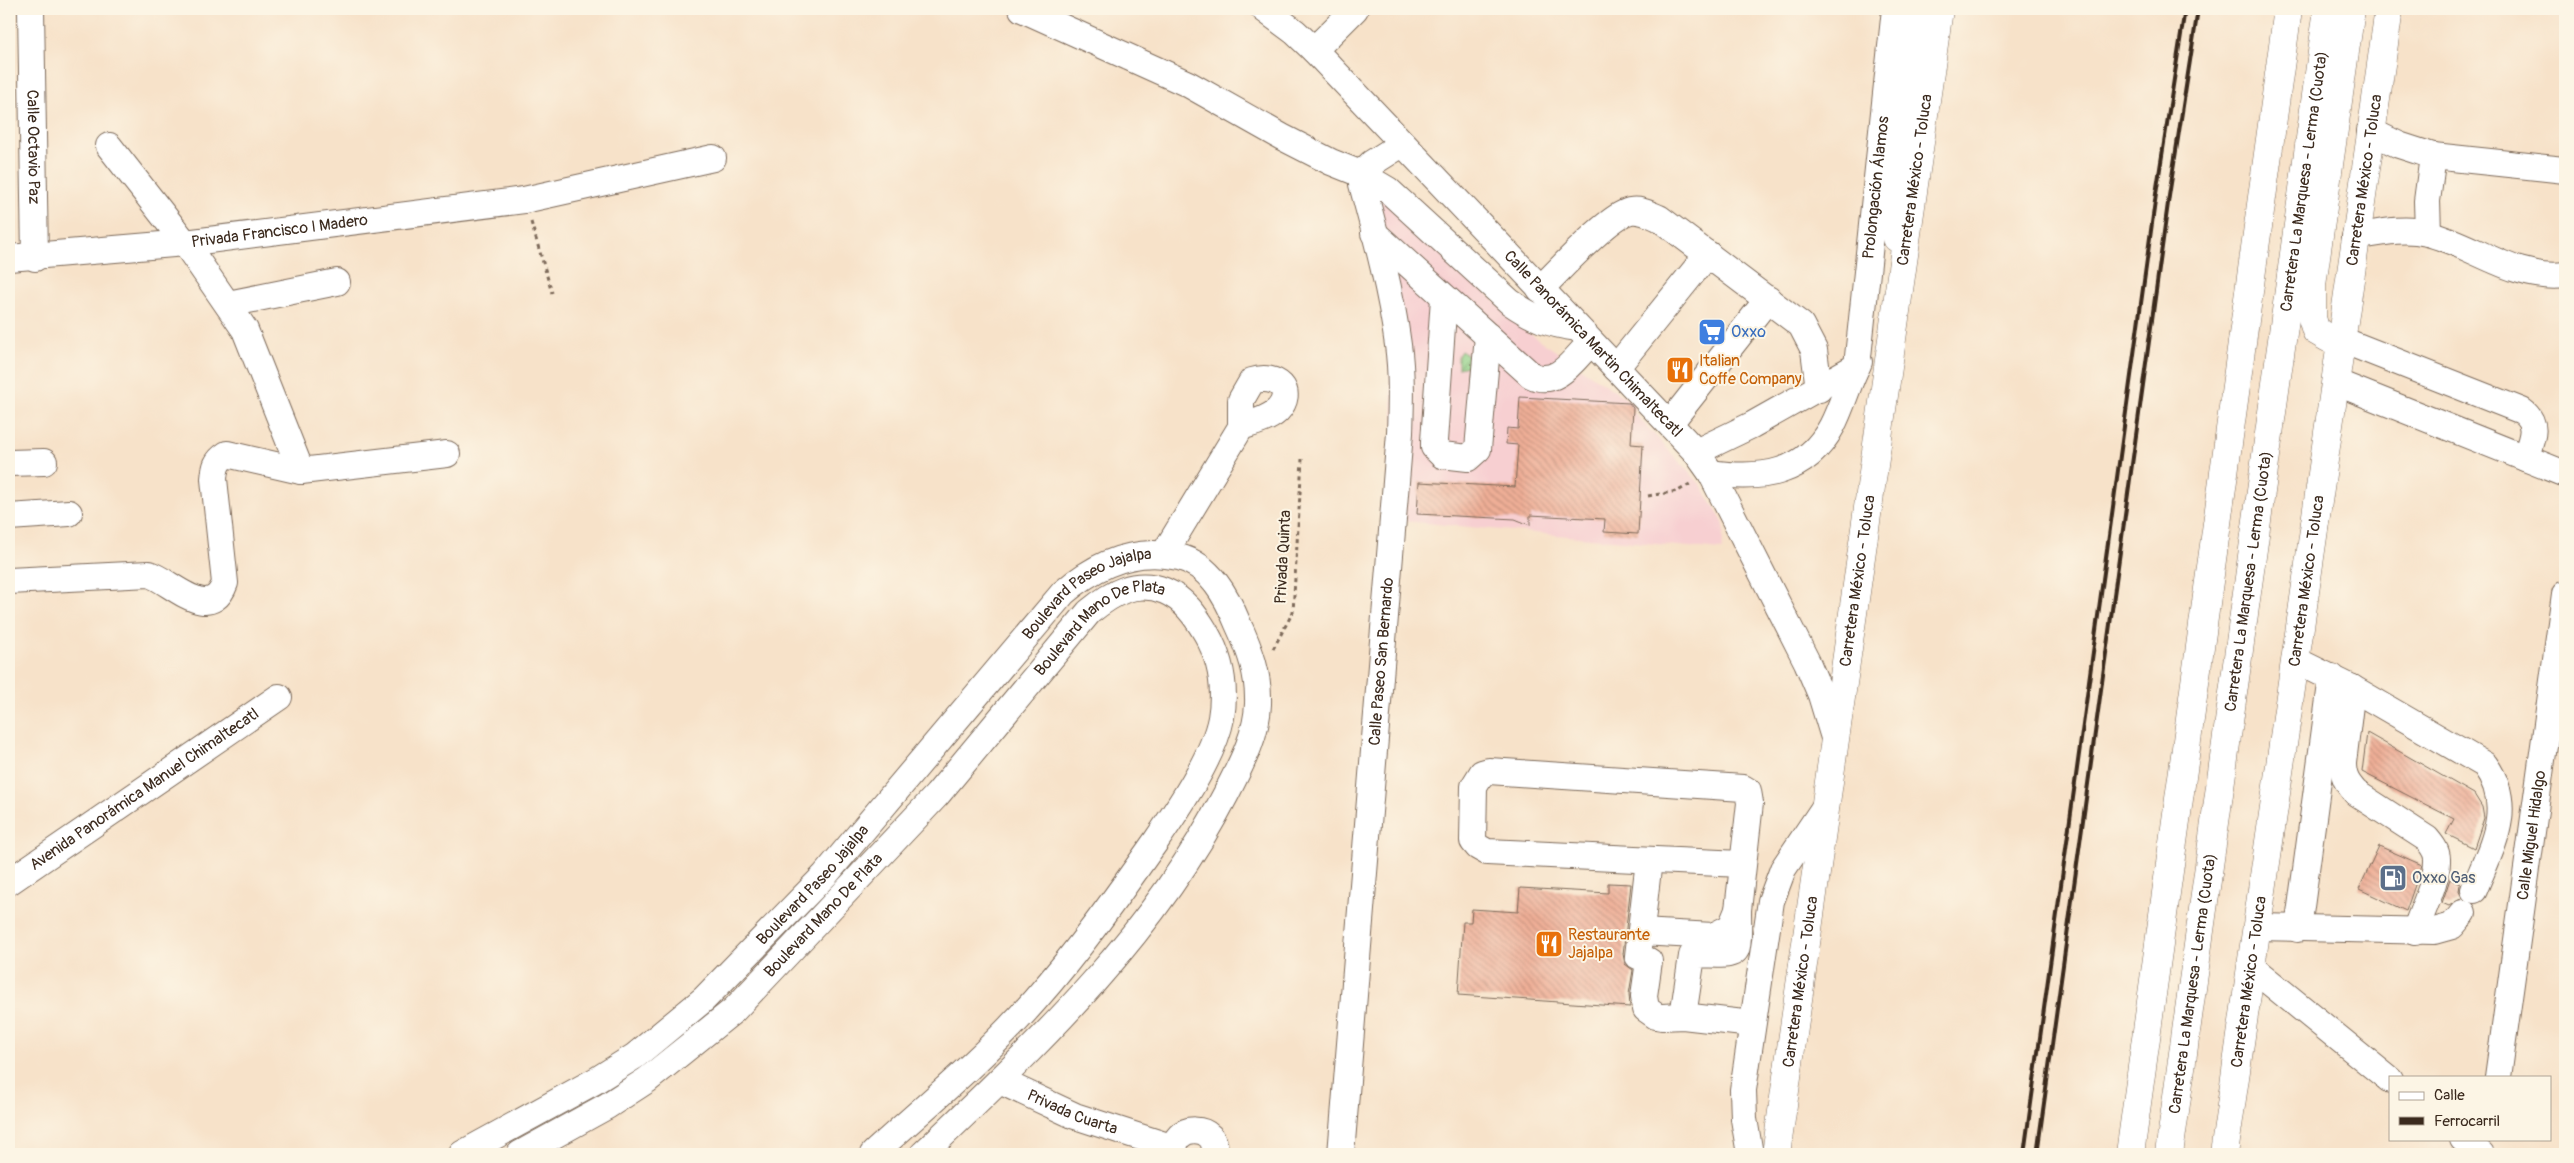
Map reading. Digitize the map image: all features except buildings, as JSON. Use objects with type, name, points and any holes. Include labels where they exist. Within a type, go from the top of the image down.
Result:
[{"type":"main road","points":[[1896,232],[1893,199],[1895,143],[1913,9]]},
{"type":"main road","name":"Carretera México - Toluca","points":[[1776,1154],[1939,9]]},
{"type":"main road","points":[[2130,1154],[2288,9]]},
{"type":"main road","name":"Carretera La Marquesa - Lerma (Cuota)","points":[[2169,1154],[2328,9]]},
{"type":"main road","points":[[2342,340],[2328,338],[2316,331],[2312,318],[2312,285],[2351,9]]},
{"type":"main road","name":"Carretera México - Toluca","points":[[2224,1154],[2389,9]]},
{"type":"main road","points":[[1876,173],[1881,202],[1896,232],[1904,258]]},
{"type":"street","name":"Calle Octavio Paz","points":[[31,9],[35,258]]},
{"type":"street","points":[[1022,9],[1188,84],[1290,141],[1331,162],[1362,174],[1388,190],[1510,302],[1530,316],[1584,335],[1556,378],[1547,380],[1531,375],[1444,298],[1374,232]]},
{"type":"street","name":"Calle Panorámica Martin Chimaltecatl","points":[[1264,9],[1295,32],[1314,50],[1540,290],[1670,423],[1703,463],[1807,662],[1822,695],[1835,741]]},
{"type":"street","points":[[1314,50],[1355,9]]},
{"type":"street","name":"Prolongación Álamos","points":[[1857,366],[1876,173],[1895,9]]},
{"type":"street","points":[[2370,131],[2399,145],[2433,156],[2565,170]]},
{"type":"street","points":[[1362,174],[1372,163],[1402,144]]},
{"type":"street","points":[[109,146],[186,243],[245,330],[301,471]]},
{"type":"street","points":[[2428,233],[2426,201],[2433,156]]},
{"type":"street","name":"Privada Francisco I Madero","points":[[35,258],[186,243],[524,200],[713,158]]},
{"type":"street","name":"Calle Paseo San Bernardo","points":[[1341,1154],[1400,433],[1401,388],[1398,345],[1362,184],[1362,174]]},
{"type":"street","points":[[1540,290],[1614,218],[1632,211],[1645,212],[1659,218],[1801,325],[1809,337],[1814,350],[1819,389]]},
{"type":"street","points":[[2355,237],[2404,230],[2428,233],[2538,276],[2565,275]]},
{"type":"street","points":[[1616,368],[1708,254]]},
{"type":"street","points":[[9,258],[35,258]]},
{"type":"street","points":[[228,304],[337,282]]},
{"type":"street","points":[[1444,298],[1434,441],[1434,447],[1442,455],[1468,458],[1478,449],[1488,336]]},
{"type":"street","points":[[1670,423],[1768,299]]},
{"type":"street","name":"Prolongación Álamos","points":[[1703,463],[1738,477],[1760,476],[1783,470],[1799,463],[1822,442],[1832,426],[1857,366],[1873,341],[1894,319]]},
{"type":"street","points":[[2342,340],[2522,411],[2528,416],[2534,428],[2526,458]]},
{"type":"street","points":[[1703,463],[1857,366]]},
{"type":"street","points":[[2334,382],[2565,474]]},
{"type":"street","points":[[1164,554],[1241,427]]},
{"type":"street","points":[[9,581],[149,574],[160,578],[193,600],[204,600],[216,596],[222,591],[225,583],[214,479],[214,467],[220,458],[227,454],[301,471],[448,454]]},
{"type":"street","points":[[9,462],[44,462]]},
{"type":"street","points":[[9,517],[69,513]]},
{"type":"street","name":"Boulevard Paseo Jajalpa","points":[[462,1154],[595,1081],[635,1056],[704,999],[825,875],[1063,593],[1081,577],[1100,566],[1123,558],[1145,554],[1164,554],[1185,559],[1204,571],[1218,586],[1232,608],[1252,655],[1257,678],[1258,705],[1254,731],[1241,765],[1207,830],[1152,912],[1116,957],[1052,1030],[923,1154]]},
{"type":"street","name":"Boulevard Mano De Plata","points":[[520,1154],[607,1106],[647,1080],[734,1010],[937,795],[1089,612],[1109,595],[1129,587],[1147,586],[1166,591],[1184,602],[1197,619],[1212,643],[1220,664],[1224,691],[1221,718],[1213,744],[1176,812],[1127,883],[1035,1000],[960,1076],[873,1154]]},
{"type":"street","name":"Calle Miguel Hidalgo","points":[[2498,1076],[2565,594]]},
{"type":"street","points":[[2257,927],[2415,932],[2445,930],[2452,926],[2469,901],[2498,828],[2500,803],[2494,776],[2485,765],[2474,756],[2342,683],[2295,660]]},
{"type":"street","points":[[2298,929],[2342,683]]},
{"type":"street","points":[[2342,683],[2343,775],[2356,793],[2427,838],[2435,848],[2438,858],[2436,871],[2415,932]]},
{"type":"street","name":"Avenida Panorámica Manuel Chimaltecatl","points":[[9,882],[279,697]]},
{"type":"street","points":[[1683,1016],[1686,982],[1692,956],[1702,953],[1730,955],[1735,952],[1737,947],[1741,864],[1750,803],[1748,791],[1743,788],[1488,771],[1482,773],[1477,778],[1474,786],[1473,841],[1478,847],[1487,852],[1741,864]]},
{"type":"street","points":[[913,772],[937,795]]},
{"type":"street","points":[[1750,1154],[1744,1119],[1743,1090],[1771,902],[1777,884],[1792,853],[1826,805]]},
{"type":"street","points":[[1176,812],[1207,830]]},
{"type":"street","points":[[1649,860],[1638,956],[1649,961],[1644,1004],[1646,1010],[1656,1016],[1683,1016],[1752,1024]]},
{"type":"street","points":[[1641,932],[1713,936],[1731,926],[1738,910]]},
{"type":"street","points":[[2251,967],[2389,1079]]},
{"type":"street","points":[[1646,980],[1665,970],[1672,969],[1678,971],[1686,982]]},
{"type":"street","name":"Privada Cuarta","points":[[1000,1081],[1075,1116],[1175,1151]]},
{"type":"street","points":[[1175,1151],[1178,1138],[1182,1134],[1186,1131],[1197,1129],[1206,1133],[1214,1141],[1214,1154]]},
{"type":"street","points":[[2464,1140],[2481,1154]]},
{"type":"street","points":[[2488,1154],[2490,1140]]},
{"type":"path","points":[[524,200],[552,293]]},
{"type":"path","name":"Privada Quinta","points":[[1257,678],[1293,612],[1302,459]]},
{"type":"path","points":[[1648,496],[1678,491],[1703,463]]},
{"type":"shaded area","points":[[1370,185],[1453,259],[1520,327],[1634,404],[1634,413],[1701,485],[1724,524],[1722,550],[1404,521]]},
{"type":"green space","points":[[1461,351],[1476,361],[1481,374],[1466,376],[1468,366],[1458,368],[1458,356]]},
{"type":"railway","points":[[2024,1154],[2156,194],[2185,9]]},
{"type":"railway","points":[[2037,1154],[2169,196],[2198,9]]},
{"type":"place","name":"Oxxo","points":[[1712,332]]},
{"type":"place","name":"Italian Coffe Company","points":[[1680,370]]},
{"type":"place","name":"Oxxo Gas","points":[[2393,878]]},
{"type":"place","name":"Restaurante Jajalpa","points":[[1549,944]]}]
